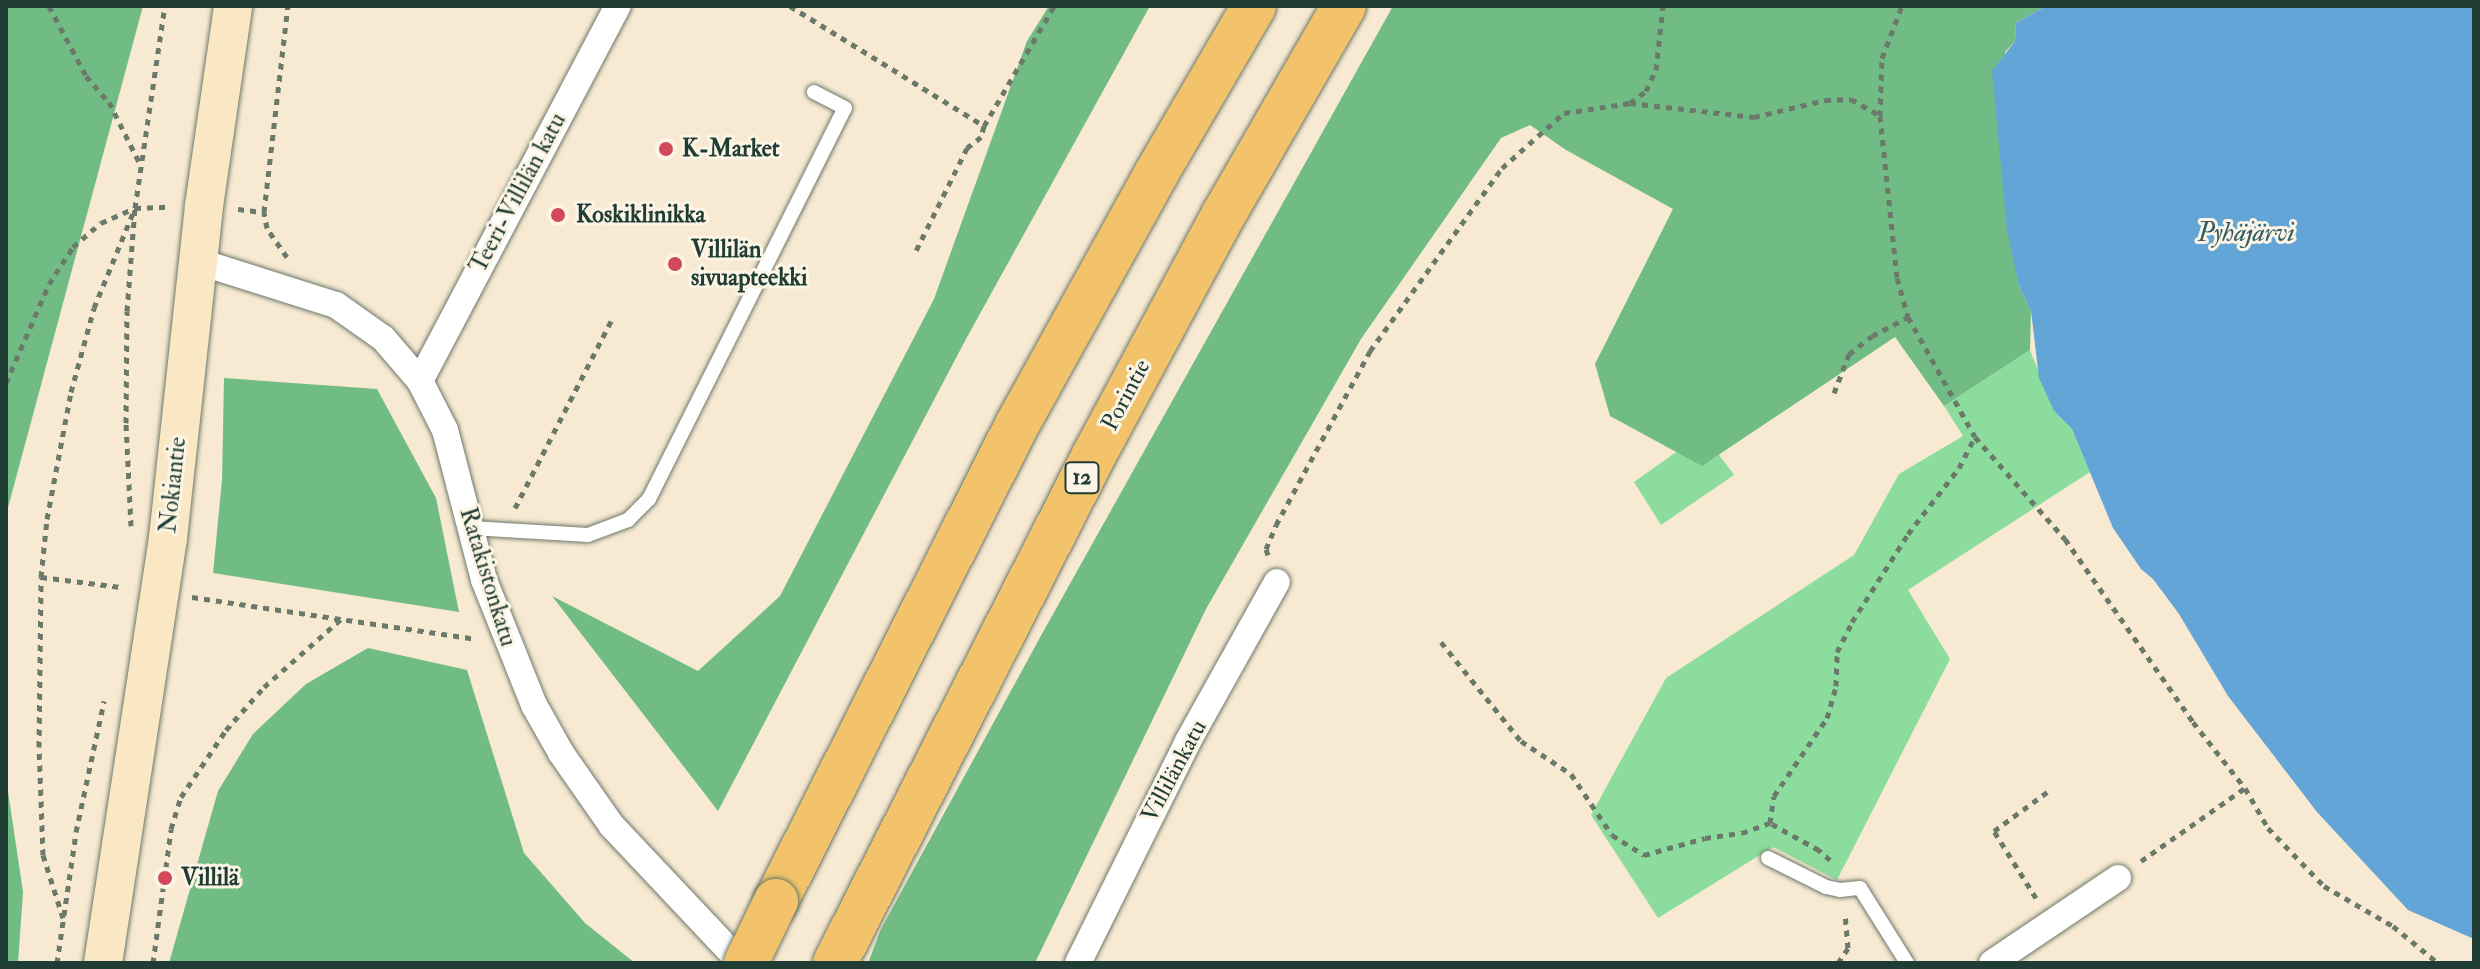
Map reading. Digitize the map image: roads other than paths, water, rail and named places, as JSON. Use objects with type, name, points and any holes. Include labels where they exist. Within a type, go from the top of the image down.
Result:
[{"type":"highway","points":[[743,963],[1017,425],[1156,174],[1254,6]]},
{"type":"highway","name":"Porintie","points":[[836,961],[1100,444],[1224,214],[1344,6]]},
{"type":"main road","name":"Nokiantie","points":[[103,963],[166,553],[197,261],[233,6]]},
{"type":"street","name":"Teeri-Villilän katu","points":[[420,381],[618,6]]},
{"type":"street","name":"Ratakistonkatu","points":[[197,261],[336,305],[383,338],[420,381],[445,430],[484,580],[534,705],[561,753],[612,826],[743,963]]},
{"type":"street","name":"Villilänkatu","points":[[1078,963],[1188,741],[1277,582]]},
{"type":"street","points":[[1992,963],[2118,878]]},
{"type":"lane","points":[[471,528],[588,535],[628,520],[649,499],[845,108],[814,92]]},
{"type":"lane","points":[[1768,858],[1826,887],[1860,888],[1907,963]]},
{"type":"water","name":"Pyhäjärvi","points":[[2046,6],[2474,6],[2474,939],[2408,910],[2317,812],[2228,696],[2179,614],[2153,579],[2141,569],[2113,528],[2072,429],[2054,411],[2039,378],[2031,311],[2019,286],[2007,231],[1992,71],[2015,41],[2016,23]]},
{"type":"place","name":"K-Market","points":[[666,149]]},
{"type":"place","name":"Koskiklinikka","points":[[558,215]]},
{"type":"place","name":"Villilän sivuapteekki","points":[[675,264]]},
{"type":"place","name":"Villilä","points":[[165,878]]}]
